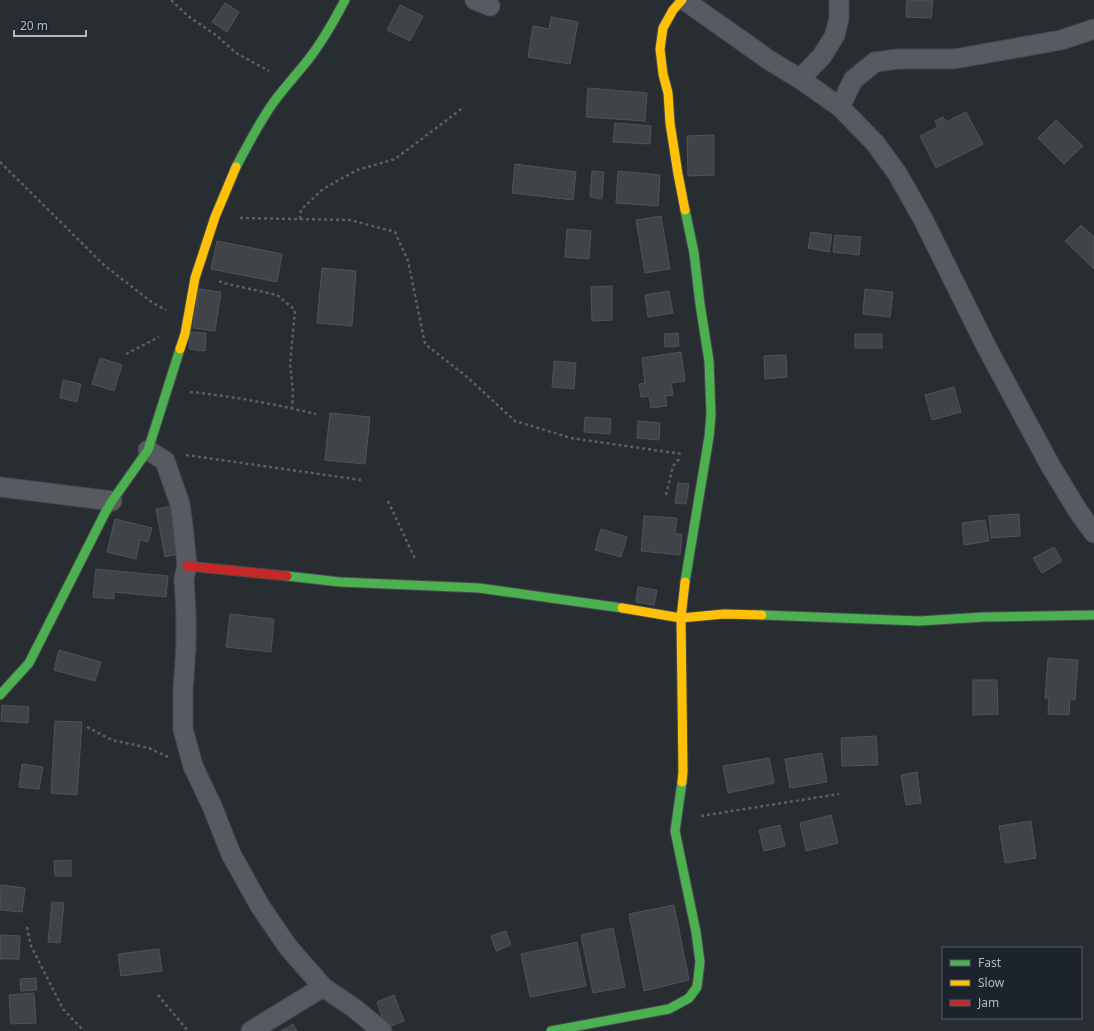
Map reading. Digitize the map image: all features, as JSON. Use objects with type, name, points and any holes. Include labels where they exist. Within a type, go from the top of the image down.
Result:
[{"type":"street","points":[[0,694],[29,663],[112,501],[148,450],[188,322],[195,278],[232,175],[272,104],[288,82],[308,60],[323,38],[345,0]]},
{"type":"street","points":[[551,1031],[669,1009],[689,998],[697,987],[700,962],[696,932],[675,831],[683,772],[681,618],[685,582],[710,437],[711,415],[709,361],[694,253],[677,167],[670,123],[668,93],[663,74],[660,49],[663,28],[673,10],[683,0],[769,60],[800,78],[840,107],[875,143],[897,173],[923,219],[986,346],[1050,465],[1078,511],[1094,533]]},
{"type":"street","points":[[800,78],[822,56],[835,35],[839,18],[839,0]]},
{"type":"street","points":[[840,107],[853,80],[875,62],[898,59],[954,59],[1061,40],[1094,29]]},
{"type":"street","points":[[148,450],[165,461],[180,504],[187,566],[184,579],[186,646],[183,690],[183,729],[193,766],[212,806],[231,854],[260,906],[288,947],[323,987],[354,1008],[382,1031]]},
{"type":"street","points":[[0,487],[112,501]]},
{"type":"street","points":[[187,566],[340,582],[479,588],[597,604],[681,618],[724,614],[919,621],[984,617],[1094,615]]},
{"type":"street","points":[[251,1031],[323,987]]},
{"type":"path","points":[[171,0],[188,16],[216,36],[236,53],[288,82]]},
{"type":"path","points":[[300,219],[301,210],[323,189],[357,170],[395,159],[464,107]]},
{"type":"path","points":[[0,162],[105,266],[153,303],[188,322]]},
{"type":"path","points":[[216,217],[350,220],[395,232],[408,260],[425,344],[467,377],[515,421],[571,438],[684,454],[672,466],[666,495]]},
{"type":"path","points":[[199,269],[223,283],[277,295],[295,310],[290,364],[293,391],[292,408]]},
{"type":"path","points":[[167,390],[210,394],[279,405],[316,414]]},
{"type":"path","points":[[148,450],[361,480]]},
{"type":"path","points":[[388,501],[416,562],[422,585]]},
{"type":"path","points":[[87,727],[112,740],[149,748],[176,761],[193,766]]},
{"type":"path","points":[[677,820],[839,794]]},
{"type":"path","points":[[27,927],[31,946],[63,1009],[84,1031]]},
{"type":"path","points":[[158,995],[188,1031]]},
{"type":"building","points":[[907,0],[933,0],[931,18],[906,17]]},
{"type":"building","points":[[225,3],[239,12],[227,32],[212,22]]},
{"type":"building","points":[[400,5],[423,16],[410,41],[387,30]]},
{"type":"building","points":[[551,17],[578,22],[570,64],[528,57],[533,26],[549,29]]},
{"type":"building","points":[[588,88],[647,93],[645,121],[586,117]]},
{"type":"building","points":[[966,112],[983,144],[936,168],[920,136],[938,127],[935,121],[943,117],[946,122]]},
{"type":"building","points":[[1056,120],[1083,146],[1064,164],[1038,138]]},
{"type":"building","points":[[615,123],[651,126],[650,144],[613,142]]},
{"type":"building","points":[[714,135],[714,175],[688,176],[687,136]]},
{"type":"building","points":[[515,164],[576,172],[573,200],[512,193]]},
{"type":"building","points":[[592,171],[604,172],[602,199],[590,197]]},
{"type":"building","points":[[618,171],[660,175],[658,206],[616,203]]},
{"type":"building","points":[[661,216],[670,269],[645,273],[636,220]]},
{"type":"building","points":[[1081,225],[1094,237],[1094,269],[1065,241]]},
{"type":"building","points":[[567,229],[591,231],[589,259],[565,257]]},
{"type":"building","points":[[811,232],[832,235],[829,252],[808,248]]},
{"type":"building","points":[[835,235],[861,237],[859,255],[833,252]]},
{"type":"building","points":[[217,241],[282,254],[277,282],[211,269]]},
{"type":"building","points":[[322,268],[356,271],[352,326],[317,323]]},
{"type":"building","points":[[612,286],[612,320],[592,321],[591,287]]},
{"type":"building","points":[[199,289],[221,292],[215,331],[193,328]]},
{"type":"building","points":[[865,289],[893,292],[890,317],[863,314]]},
{"type":"building","points":[[669,291],[673,313],[648,317],[645,295]]},
{"type":"building","points":[[190,332],[206,333],[205,351],[189,349]]},
{"type":"building","points":[[678,333],[679,346],[665,347],[664,334]]},
{"type":"building","points":[[855,334],[882,334],[882,348],[855,348]]},
{"type":"building","points":[[681,352],[685,381],[671,383],[673,395],[665,396],[667,406],[651,408],[649,396],[641,397],[639,384],[645,383],[642,358]]},
{"type":"building","points":[[786,355],[787,377],[765,379],[764,356]]},
{"type":"building","points":[[100,358],[122,365],[114,391],[92,384]]},
{"type":"building","points":[[554,361],[576,363],[574,389],[552,387]]},
{"type":"building","points":[[63,380],[81,384],[77,402],[60,398]]},
{"type":"building","points":[[954,387],[961,412],[932,420],[925,395]]},
{"type":"building","points":[[330,413],[370,417],[365,464],[325,460]]},
{"type":"building","points":[[585,417],[611,419],[610,434],[584,432]]},
{"type":"building","points":[[638,421],[660,423],[659,440],[637,438]]},
{"type":"building","points":[[678,483],[689,484],[686,504],[675,503]]},
{"type":"building","points":[[173,506],[182,553],[165,557],[156,509]]},
{"type":"building","points":[[1019,514],[1020,536],[991,538],[989,516]]},
{"type":"building","points":[[644,516],[677,518],[675,534],[682,534],[680,555],[641,551]]},
{"type":"building","points":[[115,519],[152,528],[148,542],[140,540],[136,559],[107,552]]},
{"type":"building","points":[[985,520],[989,541],[964,545],[962,523]]},
{"type":"building","points":[[601,529],[627,537],[621,557],[595,550]]},
{"type":"building","points":[[1054,547],[1062,561],[1042,573],[1033,558]]},
{"type":"building","points":[[96,569],[168,576],[166,597],[114,592],[114,599],[93,597]]},
{"type":"building","points":[[638,587],[657,590],[654,605],[636,602]]},
{"type":"building","points":[[230,614],[274,619],[271,652],[226,647]]},
{"type":"building","points":[[59,650],[101,662],[95,681],[54,670]]},
{"type":"building","points":[[1048,658],[1078,660],[1075,700],[1070,699],[1069,715],[1048,714],[1049,698],[1045,698]]},
{"type":"building","points":[[973,680],[997,680],[998,714],[973,715]]},
{"type":"building","points":[[2,705],[29,707],[28,723],[1,721]]},
{"type":"building","points":[[55,721],[82,722],[77,795],[51,793]]},
{"type":"building","points":[[876,736],[878,765],[842,766],[841,738]]},
{"type":"building","points":[[822,753],[827,782],[790,788],[785,759]]},
{"type":"building","points":[[769,758],[774,783],[728,793],[723,766]]},
{"type":"building","points":[[22,764],[43,767],[39,789],[19,787]]},
{"type":"building","points":[[917,772],[921,803],[906,805],[901,775]]},
{"type":"building","points":[[831,815],[838,843],[806,851],[800,823]]},
{"type":"building","points":[[1031,821],[1036,858],[1005,863],[999,826]]},
{"type":"building","points":[[780,825],[785,846],[764,851],[759,830]]},
{"type":"building","points":[[71,860],[71,876],[55,876],[54,861]]},
{"type":"building","points":[[1,885],[25,888],[22,912],[0,910]]},
{"type":"building","points":[[52,902],[64,903],[60,943],[48,942]]},
{"type":"building","points":[[674,905],[689,980],[644,991],[629,914]]},
{"type":"building","points":[[613,928],[625,987],[593,993],[581,935]]},
{"type":"building","points":[[506,931],[511,945],[496,951],[491,936]]},
{"type":"building","points":[[0,935],[20,936],[19,959],[0,959]]},
{"type":"building","points":[[577,942],[586,986],[530,997],[521,954]]},
{"type":"building","points":[[159,949],[162,971],[121,976],[118,954]]},
{"type":"building","points":[[36,978],[37,990],[21,991],[20,979]]},
{"type":"building","points":[[34,993],[36,1023],[11,1024],[9,995]]},
{"type":"building","points":[[394,995],[404,1021],[386,1028],[377,1002]]},
{"type":"building","points":[[293,1024],[297,1031],[281,1031]]},
{"type":"traffic: fast","points":[[236,167],[253,135],[277,97],[319,46],[345,0]]},
{"type":"traffic: fast","points":[[685,210],[694,253],[709,361],[711,415],[709,437],[685,582]]},
{"type":"traffic: fast","points":[[0,695],[29,663],[105,513],[148,450],[180,349]]},
{"type":"traffic: fast","points":[[287,576],[340,582],[479,588],[622,608]]},
{"type":"traffic: fast","points":[[762,615],[919,621],[984,617],[1094,615]]},
{"type":"traffic: fast","points":[[551,1031],[669,1009],[689,998],[697,987],[700,962],[696,932],[675,831],[682,782]]},
{"type":"traffic: slow","points":[[682,0],[673,10],[663,28],[660,49],[663,74],[668,93],[670,123],[685,210]]},
{"type":"traffic: slow","points":[[180,349],[185,334],[195,278],[215,217],[236,167]]},
{"type":"traffic: slow","points":[[682,782],[681,618],[685,582]]},
{"type":"traffic: slow","points":[[622,608],[681,618],[724,614],[762,615]]},
{"type":"traffic: jam","points":[[187,566],[287,576]]}]
